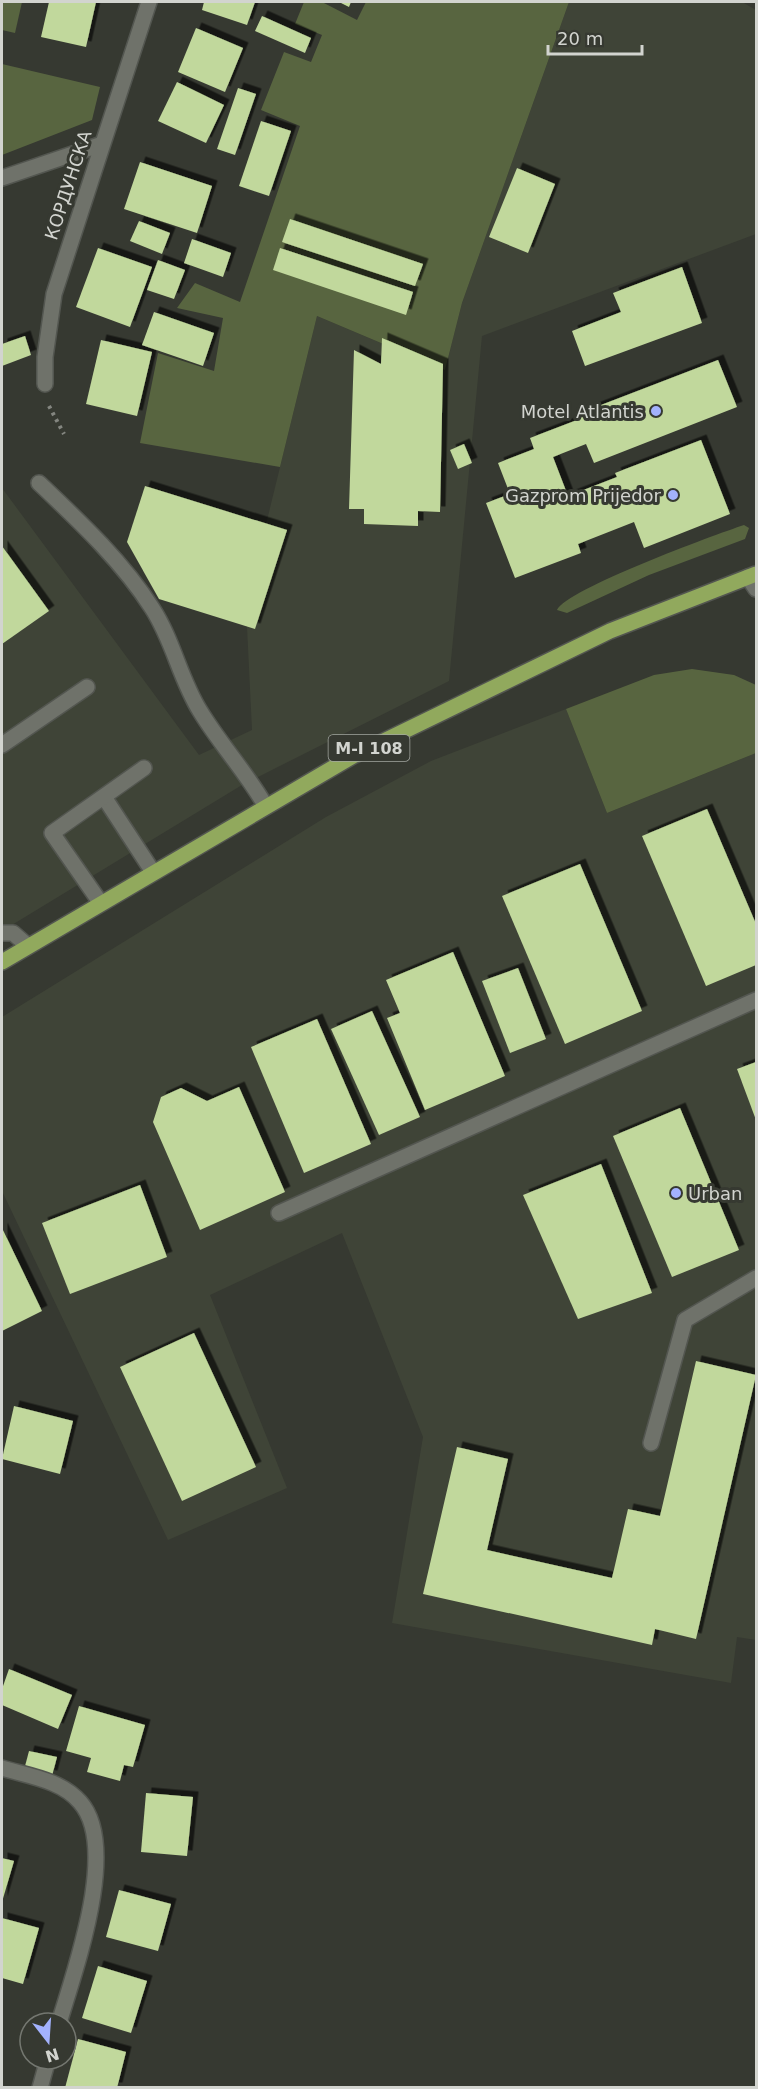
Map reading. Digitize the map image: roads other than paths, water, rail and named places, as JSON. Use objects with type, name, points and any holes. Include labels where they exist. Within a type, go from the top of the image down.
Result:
[{"type":"main road","name":"M-I 108","points":[[2,962],[265,805],[353,756],[600,636],[754,580]]},
{"type":"street","name":"КОРДУНСКА","points":[[45,384],[45,357],[54,294],[149,2]]},
{"type":"street","points":[[2,178],[102,144]]},
{"type":"street","points":[[39,483],[87,529],[152,608],[183,680],[196,704],[248,775],[265,805]]},
{"type":"street","points":[[2,745],[87,687]]},
{"type":"street","points":[[100,902],[52,833],[144,768]]},
{"type":"street","points":[[104,797],[153,872]]},
{"type":"street","points":[[2,933],[13,933],[28,946]]},
{"type":"street","points":[[279,1213],[756,1000]]},
{"type":"street","points":[[651,1443],[686,1320],[756,1278]]},
{"type":"street","points":[[2,1768],[58,1785],[81,1803],[92,1827],[97,1861],[92,1901],[62,2011]]},
{"type":"street","points":[[40,2088],[45,2071]]},
{"type":"place","name":"Motel Atlantis","points":[[656,411]]},
{"type":"place","name":"Gazprom Prijedor","points":[[673,495]]},
{"type":"place","name":"Urban","points":[[676,1193]]}]
